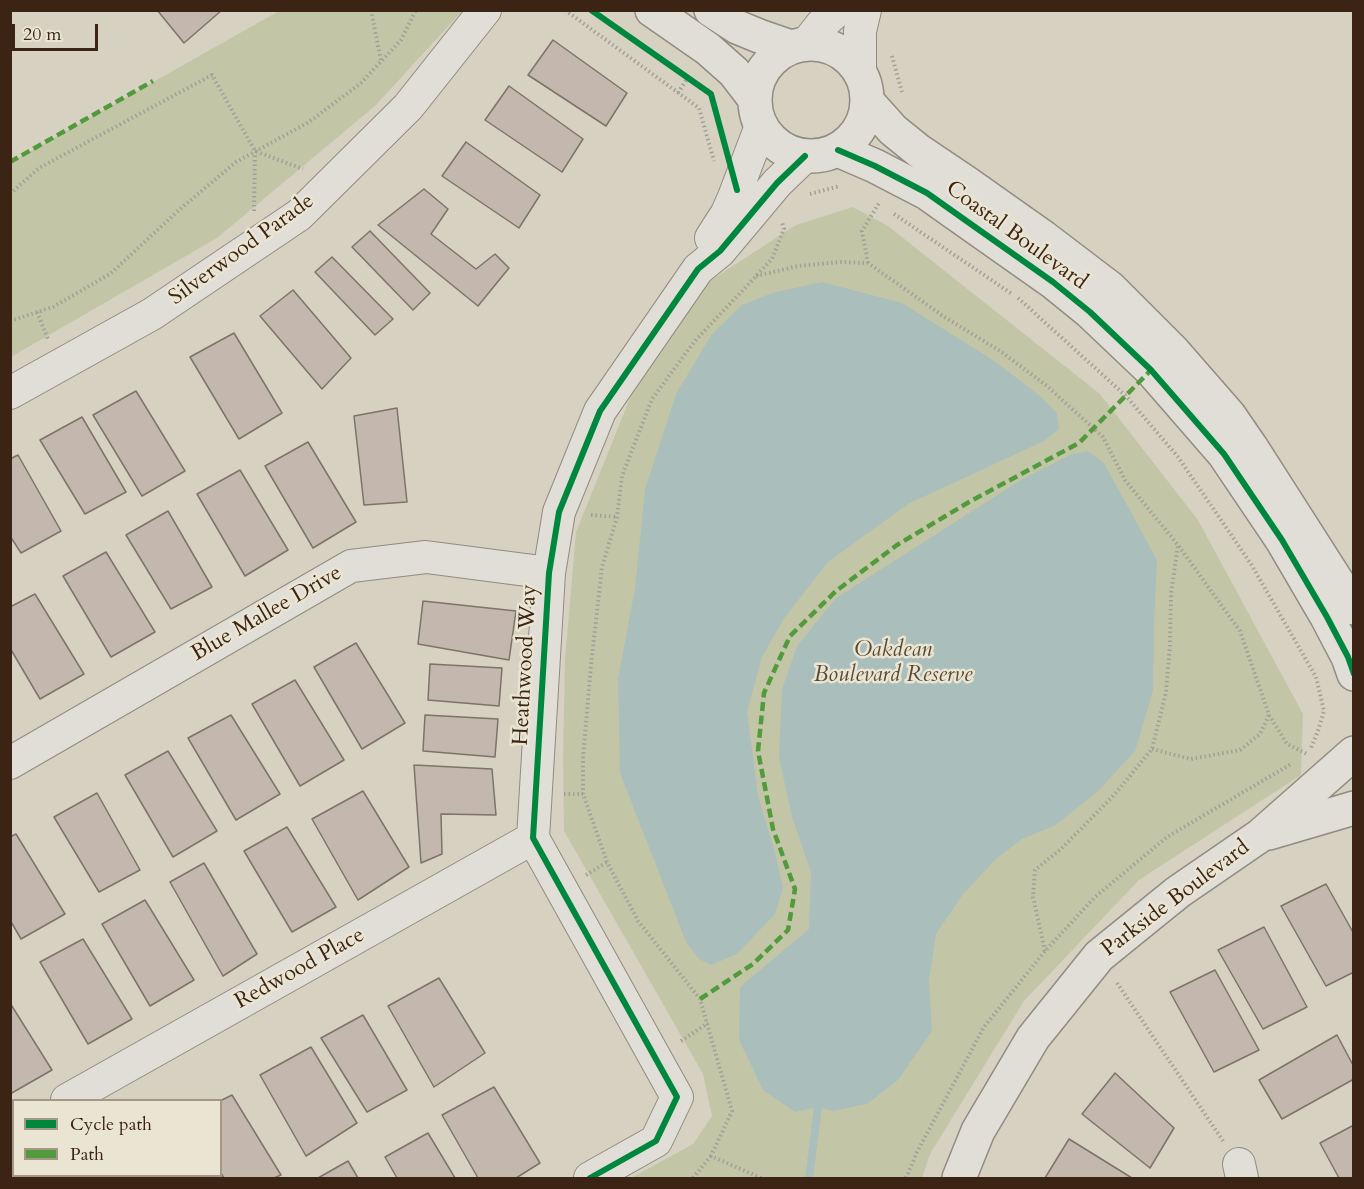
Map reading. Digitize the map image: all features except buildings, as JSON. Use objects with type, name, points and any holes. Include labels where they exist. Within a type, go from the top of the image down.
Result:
[{"type":"street","name":"Silverwood Parade","points":[[10,393],[152,314],[299,215],[408,107],[485,10]]},
{"type":"street","points":[[652,10],[708,50],[734,72],[774,143],[788,152],[805,156],[822,155],[838,150],[850,141],[865,116],[860,31],[865,10]]},
{"type":"street","points":[[711,10],[737,27],[759,36],[799,45],[823,45],[838,51],[850,60],[863,86]]},
{"type":"street","points":[[758,112],[757,82],[764,67],[776,55],[799,45],[838,10]]},
{"type":"street","name":"Coastal Boulevard","points":[[863,86],[892,130],[1043,237],[1110,288],[1174,352],[1229,415],[1353,608]]},
{"type":"street","name":"Heathwood Way","points":[[533,838],[549,573],[559,512],[600,411],[698,269],[720,251],[747,197],[758,112]]},
{"type":"street","name":"Coastal Boulevard","points":[[838,150],[927,193],[1053,282],[1090,312],[1151,370],[1224,454],[1282,540],[1328,617],[1348,657],[1353,674]]},
{"type":"street","name":"Heathwood Way","points":[[747,197],[777,183],[805,156]]},
{"type":"street","name":"Blue Mallee Drive","points":[[10,763],[351,566],[426,557],[549,573]]},
{"type":"street","name":"Parkside Boulevard","points":[[959,1179],[978,1131],[1033,1038],[1099,956],[1178,892],[1262,835],[1353,753]]},
{"type":"street","name":"Parkside Boulevard","points":[[1262,835],[1353,808]]},
{"type":"street","points":[[533,838],[677,1097],[656,1141],[590,1179]]},
{"type":"street","name":"Redwood Place","points":[[71,1099],[533,838]]},
{"type":"path","points":[[371,10],[381,61]]},
{"type":"path","points":[[10,321],[53,307],[110,274],[195,196],[236,162],[309,122],[361,83],[401,40],[416,10]]},
{"type":"path","points":[[565,10],[699,108],[718,174],[747,197],[777,207],[784,229],[772,259],[694,342],[652,399],[622,476],[617,517],[602,567],[591,665],[583,758],[583,794],[607,862],[638,921],[700,999],[732,1111],[711,1156],[693,1179]]},
{"type":"path","points":[[891,52],[902,92]]},
{"type":"path","points":[[678,71],[695,84]]},
{"type":"path","points":[[10,194],[39,168],[212,75],[255,152],[253,246]]},
{"type":"path","points":[[255,152],[334,180]]},
{"type":"path","points":[[808,195],[841,185]]},
{"type":"path","points":[[756,276],[798,266],[840,262],[868,263],[943,316],[1000,351],[1055,393],[1103,436],[1125,480],[1178,545],[1240,632],[1269,715],[1287,744],[1307,755],[1324,711],[1316,677],[1251,564],[1178,457],[1126,396],[1020,300],[869,198]]},
{"type":"path","points":[[1045,951],[1033,897],[1035,870],[1061,849],[1115,794],[1152,749],[1166,692],[1171,594],[1178,545]]},
{"type":"path","points":[[1152,749],[1191,759],[1240,750],[1260,734],[1269,715]]},
{"type":"path","points":[[1099,956],[1240,1172]]},
{"type":"path","points":[[711,1156],[761,1179]]},
{"type":"path","points":[[900,1179],[908,1175]]},
{"type":"green space","points":[[279,11],[462,11],[375,106],[217,238],[11,357],[11,162]]},
{"type":"green space","name":"Oakdean Boulevard Reserve","points":[[853,207],[888,226],[1100,394],[1198,520],[1303,714],[1301,775],[1139,880],[1024,1001],[930,1154],[922,1178],[631,1178],[693,1144],[712,1116],[703,1074],[564,831],[565,659],[576,532],[630,398],[702,286],[796,225]]},
{"type":"shaded area","points":[[822,282],[902,303],[993,360],[1040,396],[1057,413],[1059,429],[1044,441],[908,504],[828,562],[785,617],[762,657],[747,712],[758,796],[783,888],[775,914],[737,954],[711,965],[699,959],[686,942],[620,773],[618,679],[635,588],[645,489],[676,394],[712,334],[742,305],[772,293]]},
{"type":"shaded area","points":[[1088,451],[1104,463],[1157,560],[1153,691],[1135,751],[1099,790],[1056,825],[1022,839],[996,859],[963,894],[936,934],[929,981],[932,1031],[898,1080],[867,1104],[833,1111],[818,1107],[795,1112],[763,1090],[739,1040],[740,987],[809,929],[811,872],[792,817],[779,757],[782,689],[797,646],[836,598],[1021,480],[1070,455]]},
{"type":"waterway","points":[[809,1178],[818,1107]]},
{"type":"marked path","points":[[10,162],[153,81]]},
{"type":"marked path","points":[[700,999],[753,964],[788,930],[795,889],[773,829],[758,751],[764,693],[790,636],[836,591],[897,545],[969,502],[1079,443],[1151,370]]},
{"type":"cycle path","points":[[591,10],[711,94],[737,190]]},
{"type":"cycle path","points":[[838,150],[927,193],[1053,282],[1090,312],[1151,370],[1224,454],[1282,540],[1327,617],[1348,657],[1354,674]]},
{"type":"cycle path","points":[[590,1178],[656,1141],[677,1097],[533,838],[549,573],[559,512],[600,411],[698,269],[720,251],[777,183],[805,156]]}]
